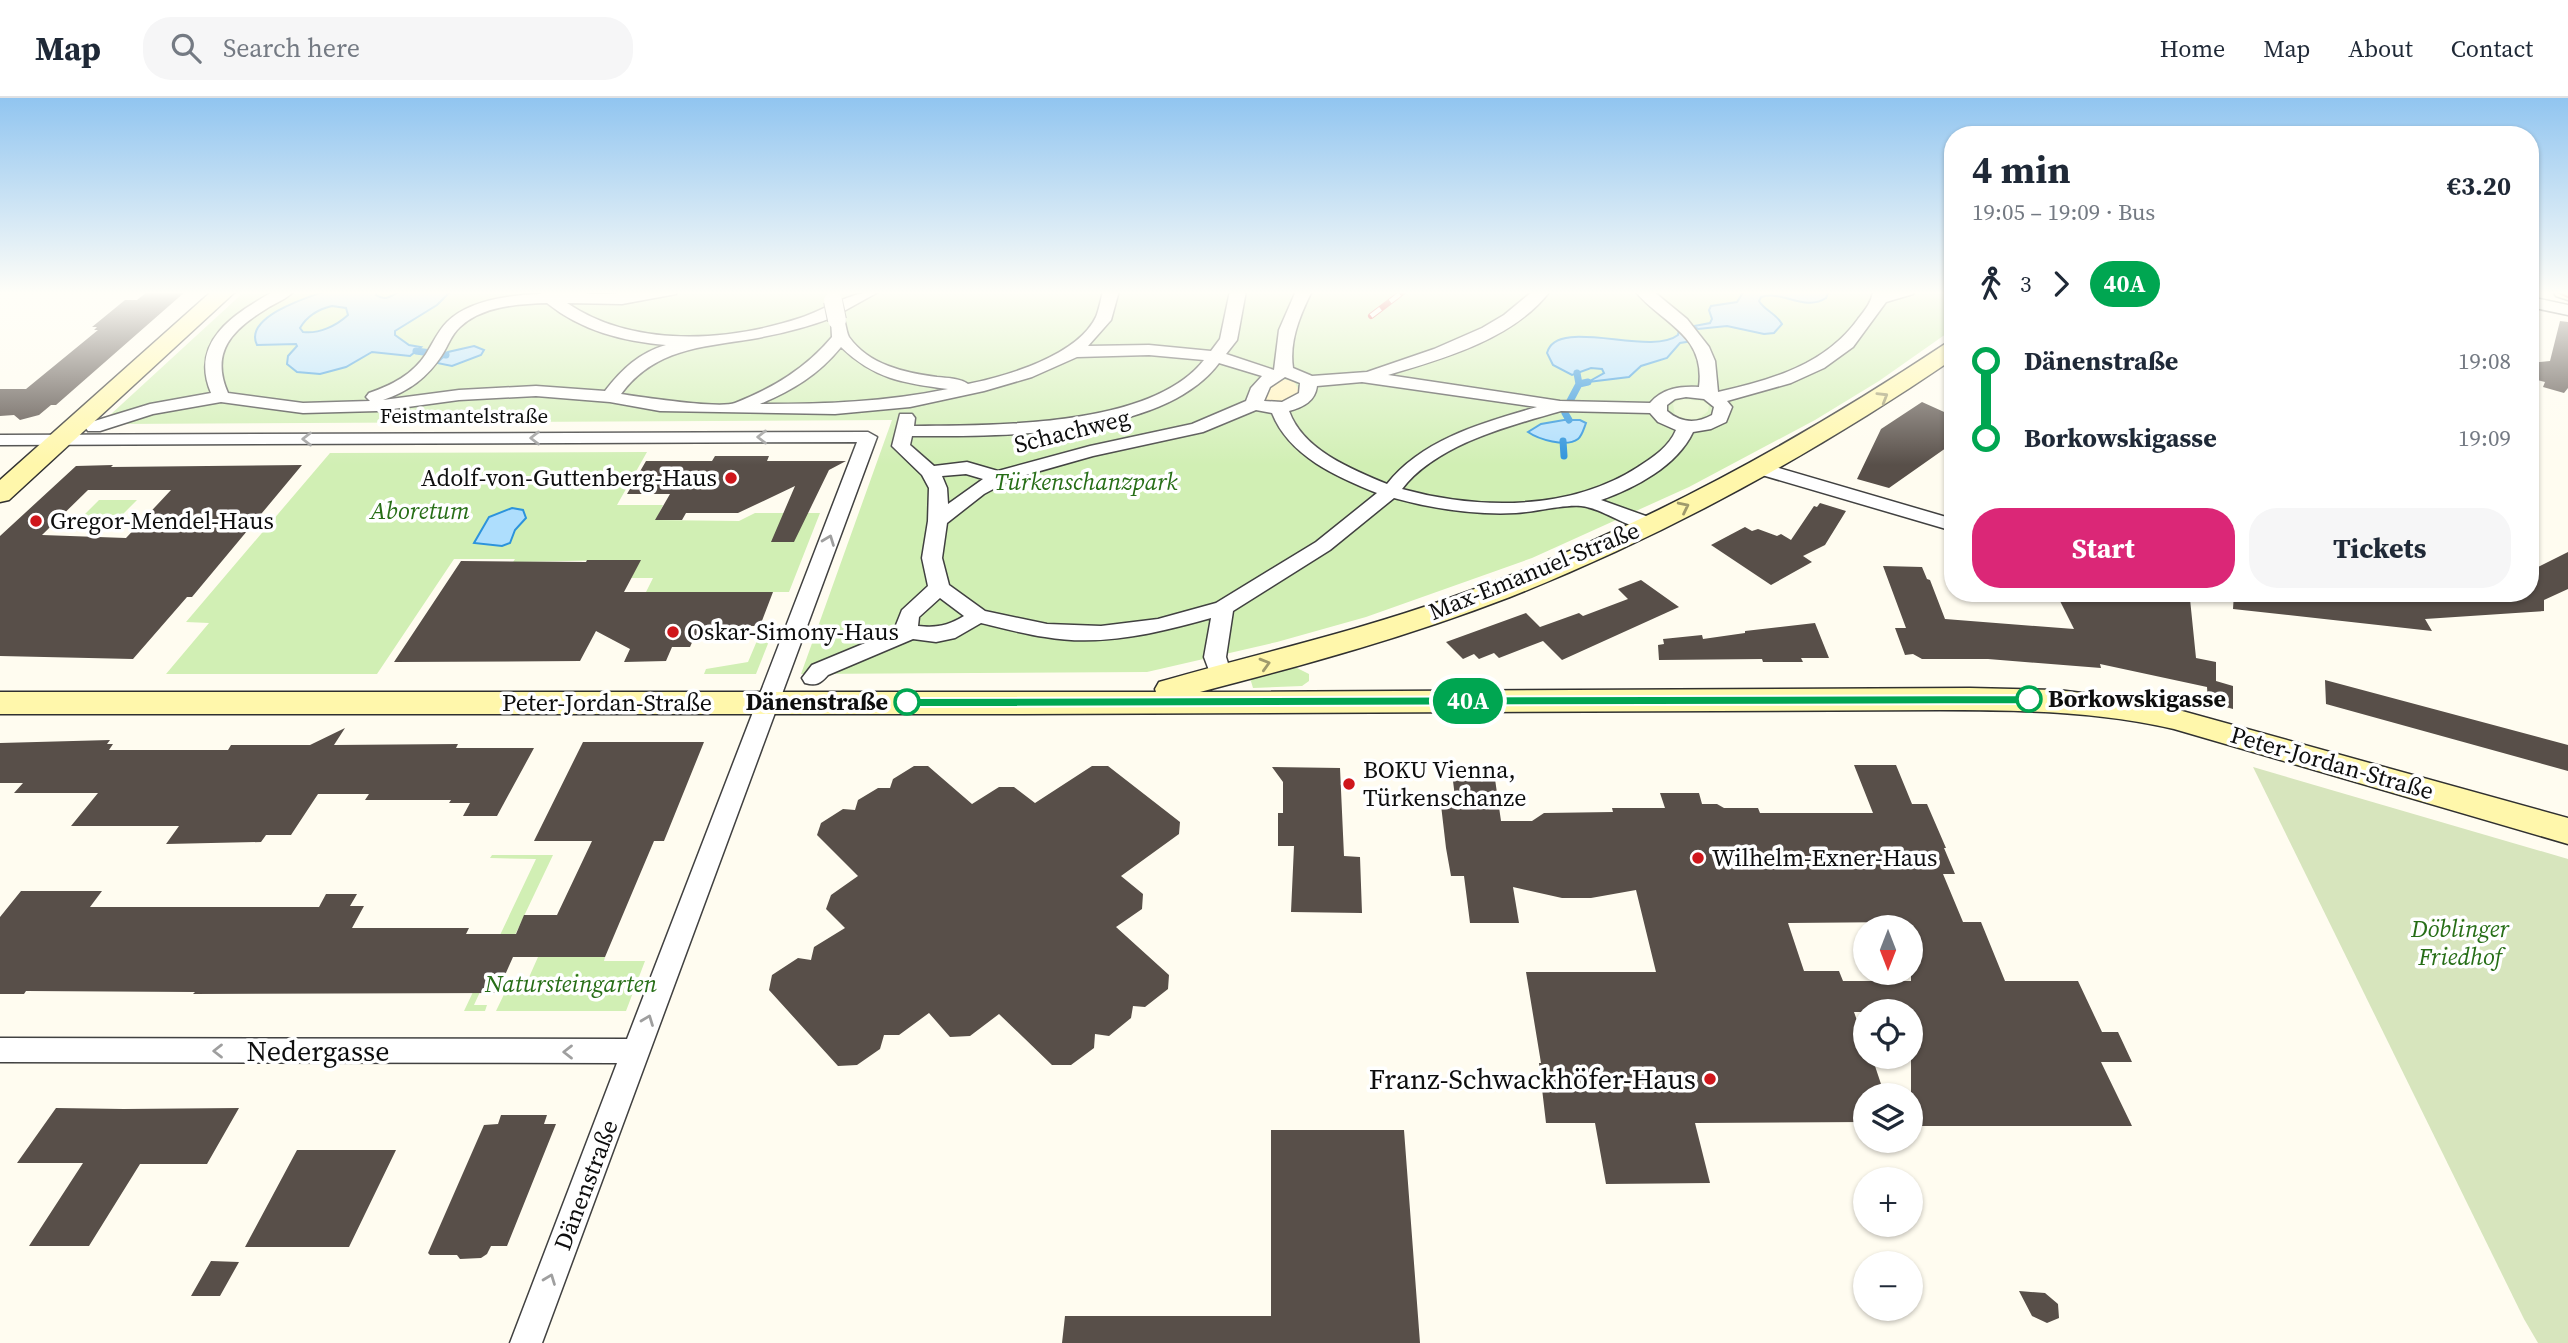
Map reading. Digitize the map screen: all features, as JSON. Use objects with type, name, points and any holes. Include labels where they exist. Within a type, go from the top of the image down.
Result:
[{"type":"main road","points":[[0,494],[161,349]]},
{"type":"main road","name":"Max-Emanuel-Straße","points":[[1079,703],[1140,695],[1221,676],[1312,650],[1498,590],[1650,524],[1762,469],[1895,390],[1944,355]]},
{"type":"main road","points":[[1312,650],[1339,701]]},
{"type":"main road","name":"Peter-Jordan-Straße","points":[[0,703],[2044,700],[2103,704],[2175,718],[2568,831]]},
{"type":"street","points":[[215,349],[210,360],[210,372],[221,397]]},
{"type":"street","points":[[349,408],[410,382],[428,364],[437,349]]},
{"type":"street","points":[[610,397],[620,380],[634,366],[671,349]]},
{"type":"street","points":[[732,409],[801,379],[814,369],[826,349]]},
{"type":"street","points":[[855,349],[864,360],[887,372],[934,384],[984,386]]},
{"type":"street","points":[[903,431],[1034,427],[1117,415],[1149,405],[1178,391],[1217,359],[1223,349]]},
{"type":"street","points":[[1283,349],[1280,374],[1258,391],[1255,404],[1279,408],[1303,399],[1309,390],[1309,381]]},
{"type":"street","points":[[1362,377],[1433,356],[1447,349]]},
{"type":"street","points":[[94,426],[150,408],[221,397],[303,408],[349,408],[493,392],[561,392],[660,406],[835,409],[910,402],[984,386],[1026,373],[1074,352],[1153,350],[1217,359],[1280,374],[1295,373],[1309,381],[1362,377],[1560,406],[1657,408],[1668,421],[1686,427],[1702,426],[1720,418],[1723,407],[1712,396],[1701,349]]},
{"type":"street","points":[[1657,408],[1658,403],[1669,394],[1712,396],[1759,388],[1790,377],[1838,349]]},
{"type":"street","points":[[910,402],[900,443],[904,452],[930,472],[938,488],[938,521],[932,558],[939,588],[978,616],[1035,630],[1101,634],[1159,626],[1223,608],[1288,570],[1390,492],[1400,479],[1420,463],[1464,437],[1490,426],[1560,406]]},
{"type":"street","name":"Schachweg","points":[[938,521],[976,489],[1000,478],[1090,451],[1197,428],[1255,404]]},
{"type":"street","points":[[1279,408],[1287,427],[1312,453],[1351,478],[1390,492],[1476,506],[1534,506],[1583,500],[1639,474],[1665,456],[1677,446],[1686,427]]},
{"type":"street","name":"Feistmantelstraße","points":[[2,448],[60,440],[868,437]]},
{"type":"street","name":"Dänenstraße","points":[[526,1343],[868,437]]},
{"type":"street","points":[[930,472],[967,468],[1000,478]]},
{"type":"street","points":[[1762,469],[1944,522]]},
{"type":"street","points":[[1583,500],[1650,524]]},
{"type":"street","points":[[911,632],[907,625],[909,615],[939,588]]},
{"type":"street","points":[[1221,676],[1215,657],[1223,608]]},
{"type":"street","points":[[813,678],[820,670],[911,632],[936,635],[955,631],[978,616]]},
{"type":"street","name":"Nedergasse","points":[[0,1050],[636,1051]]},
{"type":"green space","name":"Türkenschanzpark","points":[[182,349],[1924,349],[1815,420],[1689,487],[1532,558],[1366,617],[1277,642],[1147,672],[801,674],[892,420],[115,424],[110,415]]},
{"type":"green space","points":[[1681,399],[1703,401],[1709,405],[1708,411],[1693,420],[1675,417],[1673,403]]},
{"type":"green space","name":"Aboretum","points":[[647,452],[617,505],[663,505],[656,520],[739,521],[755,513],[820,513],[789,592],[646,592],[653,578],[631,578],[621,560],[513,562],[515,559],[454,559],[377,674],[166,674],[209,623],[186,622],[330,453]]},
{"type":"green space","points":[[99,500],[137,500],[122,515],[83,516]]},
{"type":"green space","points":[[759,636],[771,636],[756,674],[704,674],[706,669],[748,662]]},
{"type":"green space","points":[[1295,667],[1309,674],[1309,681],[1302,686],[1253,688],[1250,678]]},
{"type":"green space","name":"Döblinger Friedhof","points":[[2253,767],[2568,859],[2568,1343],[2538,1343],[2524,1319]]},
{"type":"green space","points":[[492,855],[553,855],[506,954],[485,981],[474,1005],[487,1005],[485,1011],[464,1011],[536,859],[490,858]]},
{"type":"green space","name":"Natursteingarten","points":[[538,957],[605,957],[604,961],[645,961],[626,1011],[496,1011],[509,984],[526,984]]},
{"type":"sand","points":[[1280,379],[1294,381],[1299,391],[1283,402],[1274,404],[1264,401],[1263,396]]},
{"type":"water","points":[[294,349],[418,349],[410,356],[372,352],[346,367],[320,374],[297,372],[287,364],[288,356]]},
{"type":"water","points":[[461,349],[484,350],[481,355],[452,366],[437,363],[448,352]]},
{"type":"water","points":[[1550,349],[1675,349],[1667,358],[1641,366],[1629,377],[1588,382],[1604,373],[1602,369],[1591,368],[1572,375],[1553,365],[1547,353]]},
{"type":"water","points":[[1580,420],[1586,423],[1582,434],[1573,442],[1545,440],[1528,432],[1541,424]]},
{"type":"water","points":[[512,508],[523,510],[526,518],[515,530],[510,543],[502,546],[474,543],[489,517]]},
{"type":"building","points":[[75,349],[120,349],[56,405],[51,405],[39,415],[20,420],[14,415],[0,416],[0,389],[26,389]]},
{"type":"building","points":[[2553,349],[2568,349],[2568,388],[2564,393],[2543,387],[2545,382],[2539,380],[2539,362],[2550,361]]},
{"type":"building","points":[[1922,402],[1944,412],[1944,449],[1889,488],[1857,479],[1881,429]]},
{"type":"building","name":"Adolf-von-Guttenberg-Haus","points":[[715,456],[769,456],[767,461],[846,461],[829,470],[794,542],[771,542],[795,486],[738,513],[686,513],[682,520],[655,520],[670,494],[627,494],[646,461],[712,461]]},
{"type":"building","points":[[302,465],[192,597],[187,597],[133,659],[0,656],[0,536],[76,466]],"holes":[[[88,490],[171,490],[126,538],[42,535]]]},
{"type":"building","points":[[1820,503],[1846,511],[1825,545],[1803,556],[1812,562],[1771,585],[1711,545],[1745,527],[1777,536],[1781,534],[1791,540],[1814,506],[1817,507]]},
{"type":"building","points":[[2568,552],[2568,589],[2544,600],[2544,611],[2425,619],[2432,631],[2233,609],[2233,602],[2539,602],[2539,566]]},
{"type":"building","points":[[641,560],[624,592],[773,592],[760,626],[723,626],[718,638],[694,638],[690,647],[672,647],[666,661],[624,662],[630,649],[596,631],[580,661],[394,662],[461,561]]},
{"type":"building","points":[[1883,566],[1922,567],[1945,619],[2074,629],[2060,602],[2190,602],[2196,658],[2216,662],[2216,681],[2233,686],[2233,709],[2208,702],[2207,687],[2100,664],[2101,668],[1988,659],[1922,659],[1913,654],[1905,655],[1895,628],[1906,628]]},
{"type":"building","points":[[1641,580],[1679,607],[1562,660],[1543,641],[1499,658],[1494,653],[1479,659],[1474,654],[1463,659],[1446,642],[1526,613],[1540,627],[1579,613],[1583,616],[1628,599],[1618,589]]},
{"type":"building","points":[[1815,623],[1829,658],[1801,658],[1803,662],[1763,662],[1762,659],[1659,660],[1658,645],[1664,644],[1663,639],[1702,635],[1703,639]]},
{"type":"building","points":[[2325,680],[2568,745],[2568,771],[2326,704]]},
{"type":"building","points":[[345,728],[334,745],[458,744],[456,748],[534,748],[497,816],[463,816],[470,803],[449,803],[451,800],[365,800],[369,794],[318,794],[291,835],[266,835],[261,842],[166,844],[179,826],[71,826],[98,793],[14,793],[23,783],[0,783],[0,743],[110,740],[107,744],[113,744],[109,750],[228,750],[231,745],[310,745]]},
{"type":"building","points":[[583,742],[704,742],[664,841],[654,841],[605,957],[513,957],[497,993],[193,994],[195,992],[26,991],[24,994],[0,994],[0,917],[21,891],[102,891],[90,907],[319,907],[326,894],[357,894],[350,906],[364,906],[352,928],[469,928],[466,934],[516,934],[524,915],[557,915],[592,841],[534,841]]},
{"type":"building","points":[[1451,765],[1493,765],[1501,821],[1532,821],[1544,813],[1613,812],[1612,808],[1665,808],[1660,793],[1699,793],[1702,804],[1717,804],[1724,808],[1758,808],[1760,813],[1873,813],[1854,765],[1896,765],[1912,804],[1927,804],[1946,848],[1955,874],[1943,874],[1963,922],[1981,922],[2005,981],[2078,981],[2102,1032],[2118,1032],[2132,1062],[2101,1062],[2132,1126],[1923,1126],[1923,1083],[1911,1083],[1911,1069],[1923,1069],[1923,999],[1853,999],[1853,1069],[1876,1069],[1881,1083],[1853,1083],[1853,1122],[1695,1123],[1710,1183],[1606,1184],[1595,1123],[1546,1123],[1541,1063],[1526,972],[1656,972],[1636,890],[1591,898],[1562,898],[1513,887],[1519,923],[1470,923],[1464,876],[1451,876],[1441,805],[1456,805]]},
{"type":"building","points":[[914,766],[928,766],[972,804],[999,787],[1014,787],[1035,803],[1092,766],[1108,766],[1180,822],[1179,834],[1121,876],[1143,894],[1142,909],[1116,927],[1169,975],[1168,989],[1145,1007],[1133,1006],[1131,1018],[1109,1036],[1095,1034],[1094,1048],[1071,1065],[1052,1065],[999,1014],[970,1036],[950,1037],[929,1013],[899,1035],[884,1035],[880,1049],[857,1065],[838,1066],[769,990],[772,975],[798,958],[811,960],[814,947],[845,928],[826,909],[831,895],[858,876],[817,835],[821,823],[843,809],[855,810],[858,800],[878,788],[890,788],[893,779]]},
{"type":"building","points":[[1272,767],[1340,768],[1344,856],[1360,857],[1362,913],[1291,912],[1294,846],[1278,846],[1278,813],[1283,813],[1283,782]]},
{"type":"building","points":[[56,1108],[239,1108],[207,1164],[140,1164],[89,1246],[29,1246],[83,1163],[17,1163]]},
{"type":"building","points":[[501,1115],[547,1115],[544,1124],[556,1124],[507,1246],[491,1246],[481,1258],[460,1259],[457,1255],[430,1255],[428,1253],[484,1125],[498,1124]]},
{"type":"building","points":[[1271,1130],[1404,1130],[1420,1343],[1062,1343],[1065,1316],[1271,1316]]},
{"type":"building","points":[[297,1150],[396,1150],[349,1247],[245,1247]]},
{"type":"building","points":[[211,1261],[239,1262],[220,1296],[191,1296]]},
{"type":"building","points":[[2019,1291],[2045,1293],[2058,1304],[2059,1318],[2047,1323],[2032,1316]]},
{"type":"waterway","points":[[416,351],[446,355]]},
{"type":"waterway","points":[[1577,373],[1579,384]]},
{"type":"waterway","points":[[1579,384],[1588,382]]},
{"type":"waterway","points":[[1570,401],[1579,384]]},
{"type":"waterway","points":[[1565,413],[1569,420]]},
{"type":"waterway","points":[[1563,441],[1564,456]]},
{"type":"bus line","name":"40A","points":[[907,702],[2029,699]]},
{"type":"place","name":"Adolf-von-Guttenberg-Haus","points":[[731,478]]},
{"type":"place","name":"Gregor-Mendel-Haus","points":[[36,521]]},
{"type":"place","name":"Oskar-Simony-Haus","points":[[673,632]]},
{"type":"place","name":"Borkowskigasse","points":[[2029,699]]},
{"type":"place","name":"Dänenstraße","points":[[907,702]]},
{"type":"place","name":"BOKU Vienna, Türkenschanze","points":[[1349,784]]},
{"type":"place","name":"Wilhelm-Exner-Haus","points":[[1698,858]]},
{"type":"place","name":"Franz-Schwackhöfer-Haus","points":[[1710,1079]]}]
